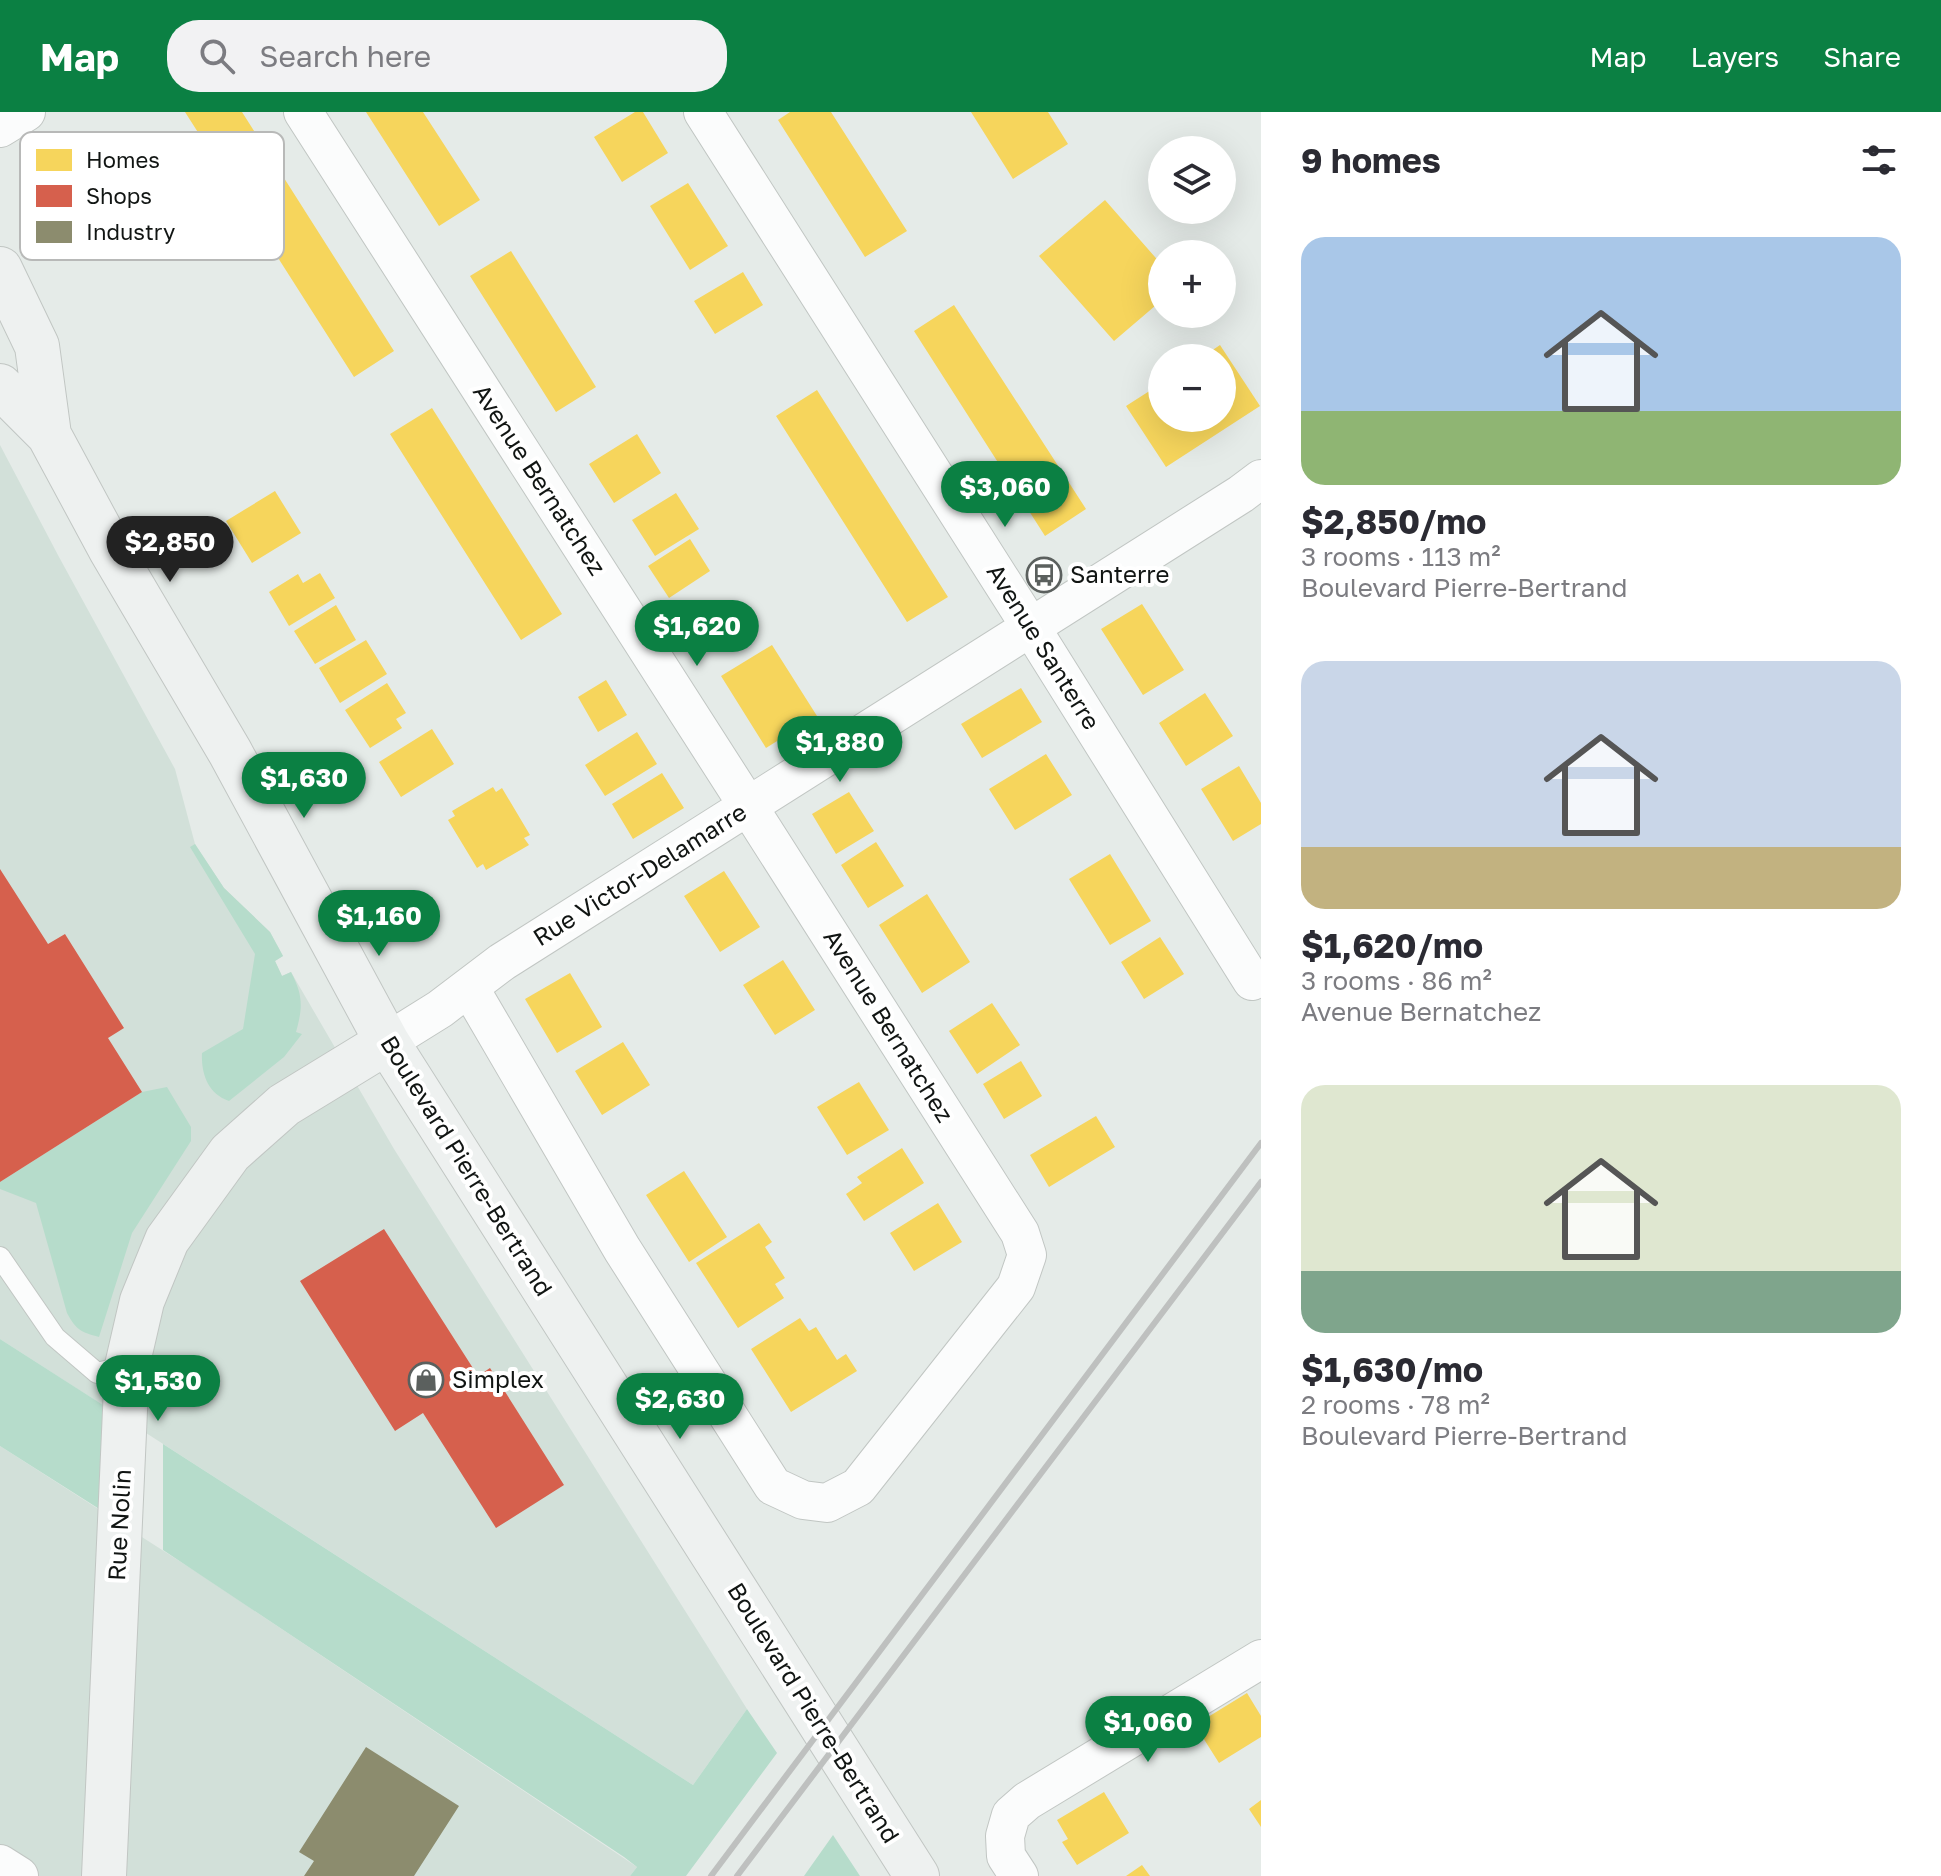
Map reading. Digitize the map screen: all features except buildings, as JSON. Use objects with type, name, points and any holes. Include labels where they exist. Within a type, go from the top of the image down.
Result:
[{"type":"main road","name":"Boulevard Pierre-Bertrand","points":[[0,269],[37,346],[49,435]]},
{"type":"main road","name":"Boulevard Pierre-Bertrand","points":[[0,386],[49,435],[111,550],[230,752],[387,1042],[917,1876]]},
{"type":"main road","name":"Rue Nolin","points":[[104,1876],[127,1366],[142,1301],[167,1240],[230,1153],[284,1105],[387,1042]]},
{"type":"street","points":[[0,128],[26,112]]},
{"type":"street","name":"Avenue Bernatchez","points":[[303,112],[1020,1233],[1027,1255],[1016,1287],[858,1487],[827,1503],[803,1500],[773,1486],[622,1249],[469,987]]},
{"type":"street","name":"Avenue Santerre","points":[[703,112],[1252,981]]},
{"type":"street","name":"Rue Victor-Delamarre","points":[[387,1042],[440,1009],[502,962],[1261,479]]},
{"type":"street","points":[[1012,1866],[1005,1836],[1011,1815],[1027,1801],[1261,1659]]},
{"type":"street","points":[[0,1864],[19,1876]]},
{"type":"lane","points":[[0,1257],[55,1337],[97,1373],[127,1366]]},
{"type":"shaded area","points":[[0,445],[175,769],[195,844],[224,888],[270,932],[283,956],[275,961],[282,976],[291,972],[394,1149],[747,1709],[693,1785],[0,1339]]},
{"type":"shaded area","points":[[0,1446],[198,1573],[637,1867],[630,1876],[0,1876]]},
{"type":"green space","points":[[195,844],[224,888],[270,932],[283,956],[275,961],[282,976],[291,972],[301,1001],[296,1032],[302,1034],[284,1057],[229,1101],[216,1094],[207,1082],[202,1053],[243,1029],[255,954],[190,847]]},
{"type":"green space","points":[[167,1087],[191,1127],[191,1141],[132,1233],[99,1337],[88,1334],[73,1323],[67,1313],[36,1203],[0,1189],[0,1182],[142,1092]]},
{"type":"green space","points":[[0,1339],[103,1405],[104,1512],[0,1446]]},
{"type":"green space","points":[[163,1444],[693,1785],[747,1709],[777,1753],[686,1876],[630,1876],[637,1867],[624,1857],[163,1550]]},
{"type":"green space","points":[[833,1835],[860,1876],[804,1876]]},
{"type":"railway","points":[[711,1876],[1261,1143]]},
{"type":"railway","points":[[737,1876],[1261,1182]]},
{"type":"place","name":"Santerre","points":[[1044,575]]},
{"type":"place","name":"Simplex","points":[[426,1380]]}]
